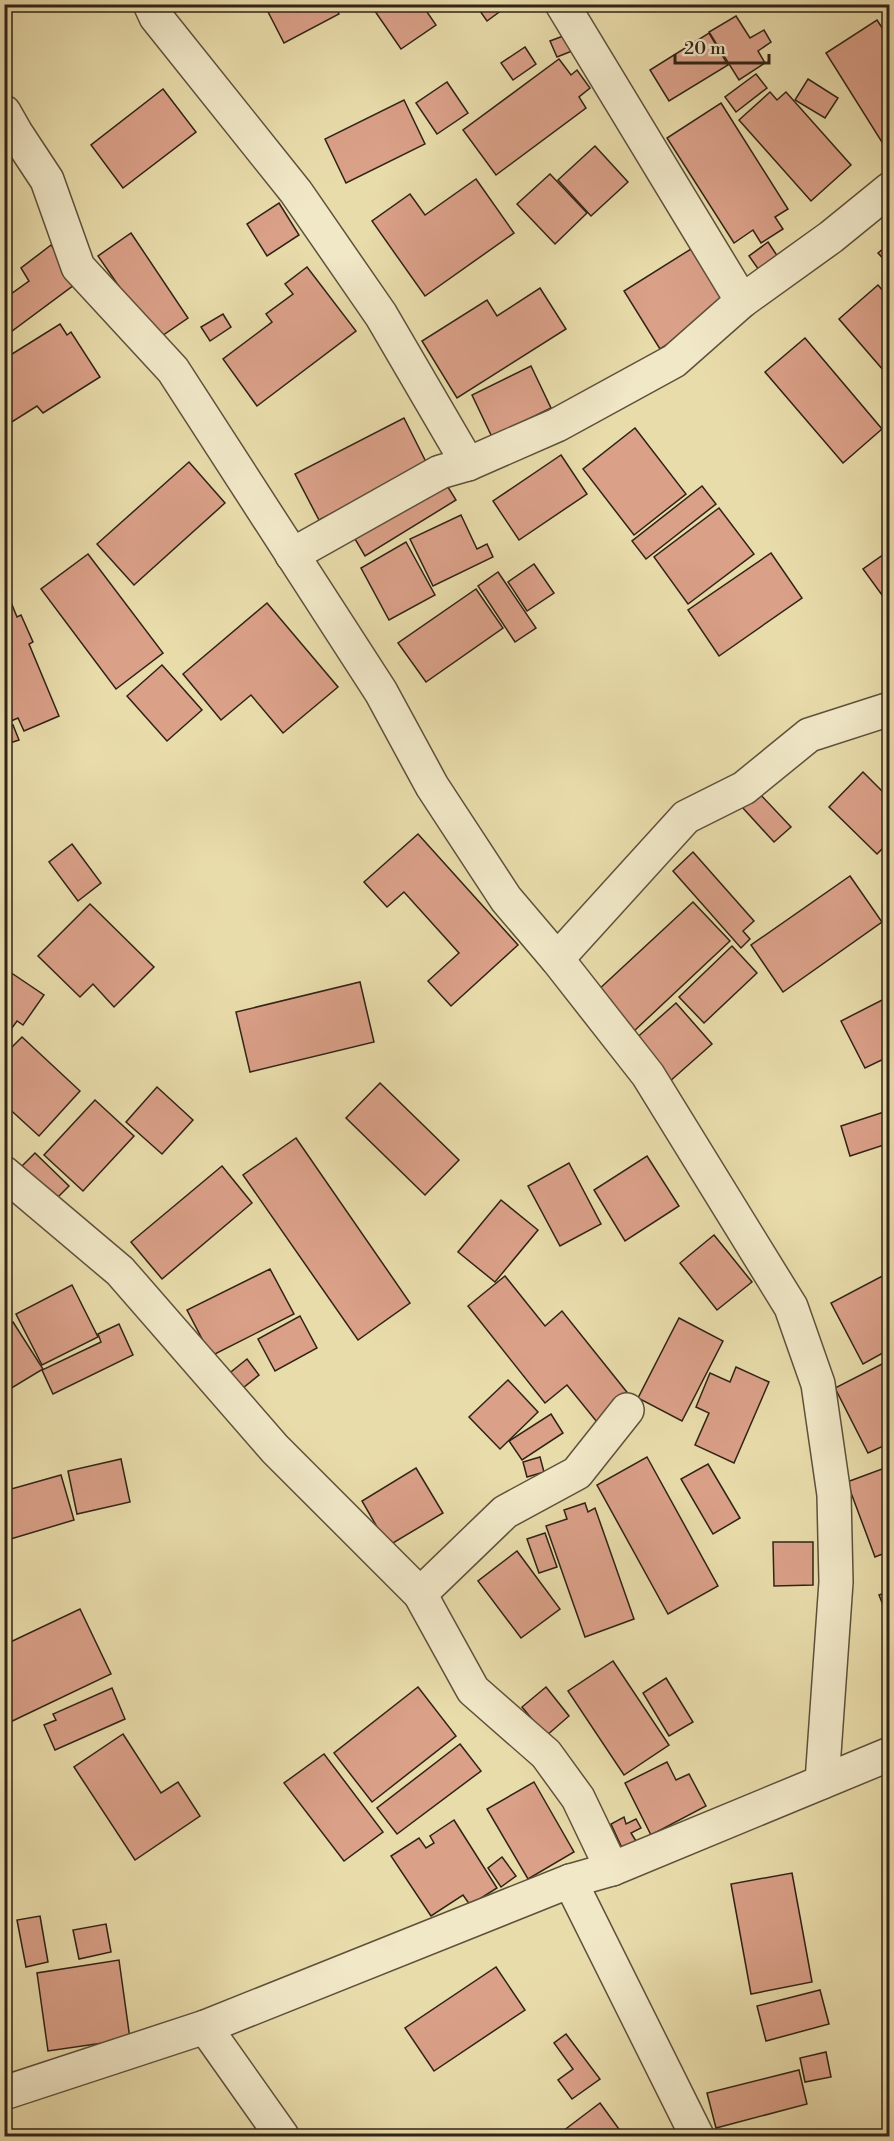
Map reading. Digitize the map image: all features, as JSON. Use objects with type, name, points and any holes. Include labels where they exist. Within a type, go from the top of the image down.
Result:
[{"type":"street","points":[[150,4],[156,17],[303,202],[381,315],[468,464]]},
{"type":"street","points":[[562,4],[742,301]]},
{"type":"street","points":[[4,112],[47,180],[78,267],[173,370],[381,692],[432,786],[506,899],[557,959],[648,1075],[791,1307],[818,1384],[834,1495],[836,1582],[822,1782]]},
{"type":"street","points":[[292,555],[440,472],[468,464],[557,425],[674,360],[742,301],[831,237],[890,189]]},
{"type":"street","points":[[557,959],[686,817],[744,788],[809,735],[890,710]]},
{"type":"street","points":[[4,1173],[120,1271],[275,1449],[420,1594],[472,1690],[546,1754],[578,1798],[612,1869]]},
{"type":"street","points":[[420,1594],[506,1512],[577,1473],[627,1410]]},
{"type":"street","points":[[4,2092],[205,2027],[570,1881],[612,1869],[890,1754]]},
{"type":"street","points":[[570,1881],[697,2136]]},
{"type":"street","points":[[205,2027],[282,2136]]},
{"type":"building","points":[[264,4],[334,4],[339,14],[284,43]]},
{"type":"building","points":[[370,4],[431,4],[433,8],[427,12],[436,25],[401,49]]},
{"type":"building","points":[[475,4],[510,4],[487,21]]},
{"type":"building","points":[[736,16],[750,38],[764,30],[771,42],[758,51],[765,63],[739,80],[709,32]]},
{"type":"building","points":[[877,20],[890,40],[890,155],[826,53]]},
{"type":"building","points":[[571,33],[577,49],[557,57],[550,41]]},
{"type":"building","points":[[709,33],[728,65],[669,101],[650,70]]},
{"type":"building","points":[[525,47],[536,64],[513,80],[501,63]]},
{"type":"building","points":[[559,59],[571,75],[577,70],[590,88],[579,97],[586,108],[496,175],[463,130]]},
{"type":"building","points":[[756,74],[767,88],[736,112],[725,97]]},
{"type":"building","points":[[808,79],[838,98],[825,118],[795,100]]},
{"type":"building","points":[[447,82],[468,113],[437,134],[416,103]]},
{"type":"building","points":[[163,89],[196,132],[123,188],[91,145]]},
{"type":"building","points":[[770,92],[777,100],[786,92],[851,165],[811,201],[739,120]]},
{"type":"building","points":[[404,100],[425,144],[346,183],[325,139]]},
{"type":"building","points":[[721,103],[788,209],[775,217],[783,229],[761,243],[753,230],[734,243],[667,138]]},
{"type":"building","points":[[595,146],[628,182],[591,216],[558,180]]},
{"type":"building","points":[[550,174],[587,213],[555,244],[517,204]]},
{"type":"building","points":[[476,179],[514,233],[425,296],[372,221],[410,194],[425,215]]},
{"type":"building","points":[[279,203],[299,235],[267,256],[247,224]]},
{"type":"building","points":[[131,233],[188,318],[156,340],[98,256]]},
{"type":"building","points":[[768,242],[780,260],[761,273],[749,256]]},
{"type":"building","points":[[890,243],[890,266],[878,253]]},
{"type":"building","points":[[51,245],[78,282],[4,337],[4,299],[29,281],[21,268]]},
{"type":"building","points":[[691,249],[727,307],[660,349],[624,291]]},
{"type":"building","points":[[307,267],[356,331],[257,406],[223,359],[272,322],[266,314],[293,294],[285,284]]},
{"type":"building","points":[[878,285],[890,299],[890,378],[839,319]]},
{"type":"building","points":[[540,288],[566,329],[457,398],[422,341],[487,300],[497,316]]},
{"type":"building","points":[[223,314],[231,327],[210,341],[201,327]]},
{"type":"building","points":[[60,324],[67,335],[71,332],[100,377],[43,413],[37,406],[7,425],[4,421],[4,359]]},
{"type":"building","points":[[805,338],[882,429],[843,463],[765,372]]},
{"type":"building","points":[[531,366],[551,408],[492,437],[472,395]]},
{"type":"building","points":[[404,418],[427,464],[319,520],[295,474]]},
{"type":"building","points":[[635,428],[686,494],[634,535],[583,469]]},
{"type":"building","points":[[561,455],[587,494],[519,540],[493,501]]},
{"type":"building","points":[[189,462],[225,503],[134,585],[97,544]]},
{"type":"building","points":[[446,484],[456,500],[365,556],[355,539]]},
{"type":"building","points":[[702,486],[716,504],[646,559],[632,541]]},
{"type":"building","points":[[719,508],[754,554],[688,604],[654,557]]},
{"type":"building","points":[[461,515],[477,549],[487,544],[493,557],[433,586],[410,539]]},
{"type":"building","points":[[406,542],[435,595],[389,620],[361,568]]},
{"type":"building","points":[[890,550],[890,606],[863,569]]},
{"type":"building","points":[[771,553],[802,598],[719,656],[688,610]]},
{"type":"building","points":[[88,554],[163,653],[116,689],[41,589]]},
{"type":"building","points":[[534,564],[554,593],[527,611],[508,582]]},
{"type":"building","points":[[498,572],[536,628],[515,642],[478,586]]},
{"type":"building","points":[[476,589],[503,628],[426,682],[398,643]]},
{"type":"building","points":[[8,595],[17,617],[21,615],[33,642],[29,644],[59,716],[24,731],[18,718],[4,724],[4,596]]},
{"type":"building","points":[[267,603],[338,687],[283,733],[251,695],[221,720],[183,674]]},
{"type":"building","points":[[162,665],[202,710],[167,741],[127,696]]},
{"type":"building","points":[[13,725],[19,740],[4,745],[4,728]]},
{"type":"building","points":[[863,772],[890,799],[890,841],[877,854],[829,807]]},
{"type":"building","points":[[758,792],[791,827],[774,842],[742,807]]},
{"type":"building","points":[[418,834],[518,945],[451,1006],[428,981],[459,953],[404,892],[387,907],[364,882]]},
{"type":"building","points":[[72,844],[101,883],[78,901],[49,862]]},
{"type":"building","points":[[693,852],[754,921],[743,931],[750,939],[741,948],[673,871]]},
{"type":"building","points":[[850,876],[882,922],[783,992],[751,945]]},
{"type":"building","points":[[693,902],[730,941],[633,1032],[596,992]]},
{"type":"building","points":[[90,904],[154,967],[114,1007],[93,984],[80,997],[38,956]]},
{"type":"building","points":[[732,946],[757,973],[704,1023],[679,997]]},
{"type":"building","points":[[4,968],[44,995],[23,1025],[17,1021],[4,1039]]},
{"type":"building","points":[[360,982],[374,1042],[250,1072],[236,1012]]},
{"type":"building","points":[[890,996],[890,1056],[865,1068],[841,1021]]},
{"type":"building","points":[[676,1003],[712,1044],[669,1082],[633,1041]]},
{"type":"building","points":[[22,1037],[80,1091],[39,1136],[4,1104],[4,1055]]},
{"type":"building","points":[[380,1083],[459,1160],[425,1195],[346,1118]]},
{"type":"building","points":[[157,1087],[193,1120],[162,1154],[126,1122]]},
{"type":"building","points":[[95,1100],[134,1136],[83,1191],[44,1155]]},
{"type":"building","points":[[890,1110],[890,1143],[850,1156],[841,1126]]},
{"type":"building","points":[[296,1138],[410,1303],[358,1340],[243,1175]]},
{"type":"building","points":[[35,1153],[69,1186],[56,1199],[22,1166]]},
{"type":"building","points":[[647,1156],[679,1206],[625,1241],[594,1190]]},
{"type":"building","points":[[569,1163],[601,1224],[560,1246],[528,1186]]},
{"type":"building","points":[[222,1166],[252,1203],[162,1279],[131,1242]]},
{"type":"building","points":[[501,1200],[538,1230],[495,1282],[458,1252]]},
{"type":"building","points":[[714,1235],[752,1282],[717,1310],[680,1263]]},
{"type":"building","points":[[270,1269],[294,1314],[211,1356],[187,1310]]},
{"type":"building","points":[[890,1272],[890,1349],[863,1364],[831,1303]]},
{"type":"building","points":[[505,1276],[545,1326],[562,1311],[630,1396],[597,1422],[567,1385],[545,1403],[468,1306]]},
{"type":"building","points":[[72,1285],[98,1337],[42,1365],[16,1314]]},
{"type":"building","points":[[300,1316],[317,1348],[275,1371],[258,1339]]},
{"type":"building","points":[[679,1318],[723,1341],[682,1421],[638,1398]]},
{"type":"building","points":[[13,1322],[43,1369],[5,1392],[4,1327]]},
{"type":"building","points":[[119,1324],[133,1355],[53,1394],[42,1370],[101,1342],[98,1334]]},
{"type":"building","points":[[247,1359],[259,1375],[238,1392],[226,1376]]},
{"type":"building","points":[[882,1364],[890,1380],[890,1443],[868,1453],[835,1388]]},
{"type":"building","points":[[736,1367],[769,1382],[734,1463],[695,1445],[709,1413],[696,1407],[710,1373],[730,1382]]},
{"type":"building","points":[[508,1380],[538,1412],[500,1449],[469,1417]]},
{"type":"building","points":[[551,1414],[563,1433],[522,1460],[509,1441]]},
{"type":"building","points":[[540,1457],[544,1472],[527,1477],[523,1462]]},
{"type":"building","points":[[647,1457],[718,1586],[668,1614],[597,1485]]},
{"type":"building","points":[[121,1459],[130,1502],[77,1514],[68,1471]]},
{"type":"building","points":[[708,1464],[740,1518],[713,1534],[681,1479]]},
{"type":"building","points":[[890,1466],[890,1551],[875,1557],[847,1482]]},
{"type":"building","points":[[416,1468],[443,1513],[388,1546],[362,1501]]},
{"type":"building","points":[[61,1475],[74,1520],[4,1541],[4,1491]]},
{"type":"building","points":[[585,1503],[588,1512],[595,1508],[634,1619],[585,1637],[546,1526],[567,1519],[564,1510]]},
{"type":"building","points":[[545,1533],[557,1567],[539,1573],[527,1539]]},
{"type":"building","points":[[773,1542],[813,1542],[813,1585],[774,1586]]},
{"type":"building","points":[[517,1551],[560,1609],[521,1638],[478,1581]]},
{"type":"building","points":[[890,1591],[890,1623],[879,1595]]},
{"type":"building","points":[[80,1609],[111,1674],[4,1725],[4,1645]]},
{"type":"building","points":[[613,1661],[669,1745],[624,1775],[568,1691]]},
{"type":"building","points":[[666,1678],[693,1722],[669,1736],[643,1693]]},
{"type":"building","points":[[418,1687],[456,1736],[372,1802],[334,1753]]},
{"type":"building","points":[[546,1687],[569,1716],[546,1736],[522,1707]]},
{"type":"building","points":[[112,1688],[125,1719],[55,1750],[44,1725],[56,1720],[53,1714]]},
{"type":"building","points":[[123,1734],[161,1793],[178,1782],[200,1816],[135,1860],[74,1767]]},
{"type":"building","points":[[460,1744],[481,1771],[397,1834],[377,1808]]},
{"type":"building","points":[[324,1754],[383,1832],[344,1861],[284,1783]]},
{"type":"building","points":[[667,1762],[676,1780],[689,1774],[706,1806],[651,1835],[625,1783]]},
{"type":"building","points":[[534,1782],[574,1852],[528,1879],[487,1809]]},
{"type":"building","points":[[624,1817],[626,1824],[636,1819],[641,1828],[631,1833],[636,1841],[622,1848],[611,1824]]},
{"type":"building","points":[[454,1820],[497,1888],[470,1905],[463,1895],[431,1916],[391,1856],[419,1838],[426,1848],[434,1843],[430,1836]]},
{"type":"building","points":[[502,1857],[516,1876],[501,1887],[488,1868]]},
{"type":"building","points":[[792,1873],[812,1982],[751,1994],[731,1884]]},
{"type":"building","points":[[40,1916],[48,1962],[26,1967],[17,1920]]},
{"type":"building","points":[[106,1924],[111,1952],[79,1959],[73,1930]]},
{"type":"building","points":[[119,1960],[130,2039],[48,2051],[37,1973]]},
{"type":"building","points":[[496,1967],[525,2010],[434,2071],[405,2028]]},
{"type":"building","points":[[820,1990],[829,2024],[766,2041],[757,2006]]},
{"type":"building","points":[[4,2009],[10,2032],[4,2034]]},
{"type":"building","points":[[566,2034],[600,2079],[572,2099],[558,2080],[573,2069],[554,2043]]},
{"type":"building","points":[[826,2052],[831,2077],[805,2082],[800,2058]]},
{"type":"building","points":[[799,2070],[807,2104],[716,2128],[707,2093]]},
{"type":"building","points":[[600,2103],[624,2136],[568,2136],[563,2131]]}]
